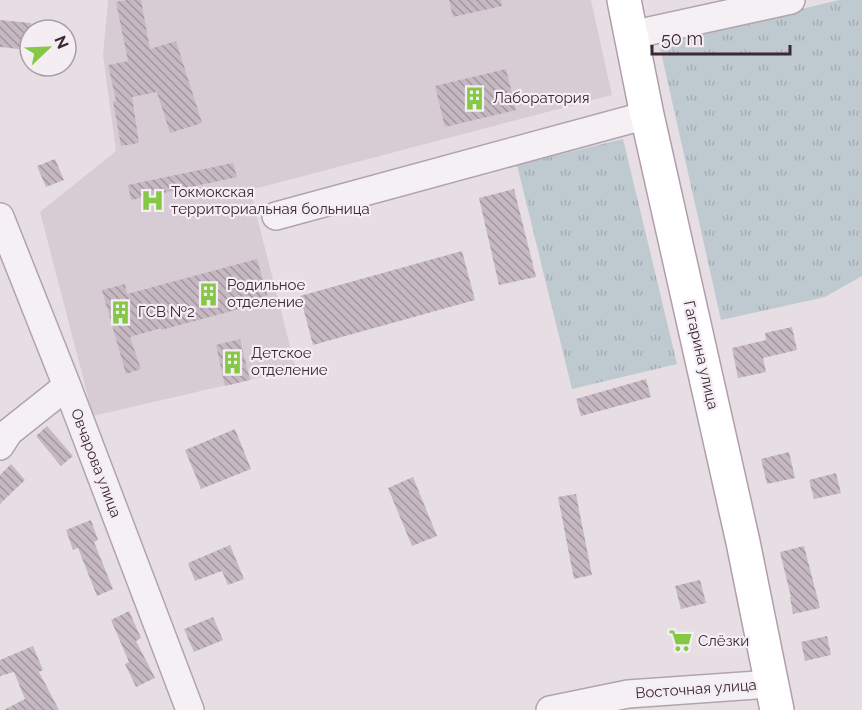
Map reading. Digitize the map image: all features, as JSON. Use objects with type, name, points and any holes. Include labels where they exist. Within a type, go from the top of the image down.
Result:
[{"type":"main road","name":"Гагарина улица","points":[[624,0],[647,115],[743,542],[774,697]]},
{"type":"street","points":[[631,35],[791,0]]},
{"type":"street","points":[[276,216],[647,115]]},
{"type":"street","name":"Овчарова улица","points":[[0,217],[8,260],[67,386],[190,710]]},
{"type":"street","points":[[0,446],[9,432],[67,386]]},
{"type":"street","name":"Восточная улица","points":[[550,710],[628,694],[774,697]]},
{"type":"shaded area","name":"Токмокская территориальная больница","points":[[108,0],[591,0],[612,95],[250,190],[296,369],[93,416],[40,212],[116,151],[103,55]]},
{"type":"green space","points":[[839,0],[862,0],[862,276],[825,297],[721,320],[659,43]]},
{"type":"green space","points":[[623,139],[677,364],[572,389],[517,165]]},
{"type":"building","points":[[141,0],[150,49],[176,41],[202,123],[170,133],[157,92],[132,97],[139,143],[121,146],[113,101],[116,101],[108,65],[128,61],[116,2]]},
{"type":"building","points":[[449,0],[501,0],[502,6],[453,17]]},
{"type":"building","points":[[0,20],[18,22],[18,49],[0,47]]},
{"type":"building","name":"Лаборатория","points":[[506,69],[516,110],[445,127],[435,86]]},
{"type":"building","points":[[55,159],[64,180],[46,187],[37,166]]},
{"type":"building","points":[[233,163],[237,177],[131,200],[128,185]]},
{"type":"building","points":[[514,189],[536,277],[499,285],[479,198]]},
{"type":"building","points":[[462,251],[475,300],[313,345],[300,296]]},
{"type":"building","name":"Родильное отделение","points":[[257,259],[269,301],[130,337],[141,369],[126,374],[102,290],[125,284],[127,294]]},
{"type":"building","points":[[792,327],[797,350],[763,358],[766,372],[738,378],[732,348],[766,340],[765,333]]},
{"type":"building","name":"Детское отделение","points":[[240,339],[250,380],[225,386],[216,345]]},
{"type":"building","points":[[646,379],[651,397],[581,416],[576,399]]},
{"type":"building","points":[[47,426],[73,456],[61,466],[36,436]]},
{"type":"building","points":[[235,429],[251,469],[201,489],[185,450]]},
{"type":"building","points":[[789,452],[795,478],[767,484],[761,459]]},
{"type":"building","points":[[11,464],[25,480],[0,504],[0,475]]},
{"type":"building","points":[[836,473],[841,493],[814,499],[809,480]]},
{"type":"building","points":[[413,477],[437,536],[412,546],[388,488]]},
{"type":"building","points":[[576,494],[592,575],[574,579],[558,497]]},
{"type":"building","points":[[91,520],[98,540],[94,542],[113,589],[97,596],[78,548],[73,550],[66,530]]},
{"type":"building","points":[[230,545],[244,579],[228,585],[222,571],[195,581],[188,563]]},
{"type":"building","points":[[804,546],[820,608],[793,614],[780,552]]},
{"type":"building","points":[[700,580],[706,603],[681,609],[675,586]]},
{"type":"building","points":[[129,611],[141,638],[136,641],[155,678],[136,687],[125,664],[129,662],[111,620]]},
{"type":"building","points":[[213,617],[223,640],[194,652],[184,629]]},
{"type":"building","points":[[827,636],[831,655],[805,661],[801,642]]},
{"type":"building","points":[[33,646],[43,670],[39,672],[59,710],[4,710],[25,699],[14,672],[0,676],[0,660]]},
{"type":"place","name":"Лаборатория","points":[[475,98]]},
{"type":"place","name":"Токмокская территориальная больница","points":[[153,201]]},
{"type":"place","name":"Родильное отделение","points":[[209,294]]},
{"type":"place","name":"ГСВ №2","points":[[120,312]]},
{"type":"place","name":"Детское отделение","points":[[233,362]]},
{"type":"place","name":"Слёзки","points":[[680,641]]}]
